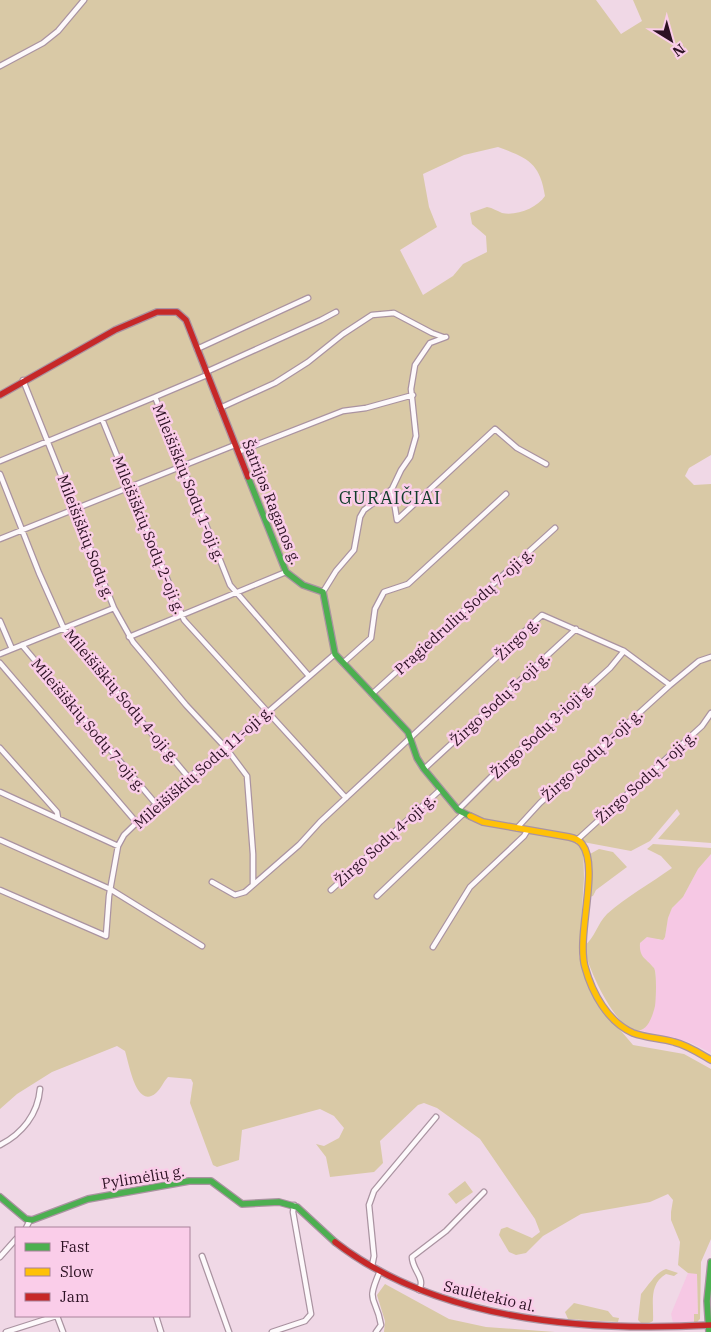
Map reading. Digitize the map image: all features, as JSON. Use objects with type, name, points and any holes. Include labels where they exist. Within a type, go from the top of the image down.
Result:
[{"type":"street","points":[[0,66],[43,43],[58,31],[84,0]]},
{"type":"street","points":[[197,349],[308,298]]},
{"type":"street","name":"Šatrijos Raganos g.","points":[[0,395],[23,380],[89,346],[115,330],[166,310],[177,312],[186,320],[286,572],[293,581],[323,592]]},
{"type":"street","points":[[155,397],[336,312]]},
{"type":"street","points":[[220,408],[275,383],[372,315],[394,313],[432,333],[446,338],[430,343],[418,358],[412,383],[415,443],[410,457],[392,489],[364,510],[360,517],[354,550],[336,571],[323,592],[328,609],[335,654],[412,739],[417,758],[424,769],[440,790],[461,812],[483,822],[577,840],[586,849],[588,876],[581,945],[582,959],[602,1004],[618,1024],[631,1032],[672,1041],[690,1048],[711,1060]]},
{"type":"street","name":"Mileišiškių Sodų g.","points":[[0,654],[114,608],[76,508],[23,380]]},
{"type":"street","points":[[238,452],[343,411],[366,408],[413,395]]},
{"type":"street","name":"Mileišiškių Sodų 1-oji g.","points":[[0,461],[155,397],[230,585],[309,676]]},
{"type":"street","name":"Mileišiškių Sodų 2-oji g.","points":[[102,419],[180,614],[268,711]]},
{"type":"street","points":[[392,489],[397,520],[495,429],[517,448],[546,464]]},
{"type":"street","points":[[0,539],[235,445]]},
{"type":"street","name":"Mileišiškių Sodų 4-oji g.","points":[[0,474],[39,573],[64,629],[190,778]]},
{"type":"street","points":[[343,663],[371,638],[375,609],[384,592],[408,584],[506,494]]},
{"type":"street","name":"Pragiedrulių Sodų 7-oji g.","points":[[372,694],[555,528]]},
{"type":"street","points":[[129,636],[286,572]]},
{"type":"street","points":[[114,608],[129,636],[244,771],[248,782],[253,884]]},
{"type":"street","name":"Žirgo g.","points":[[212,882],[236,895],[245,892],[299,845],[346,798],[412,739],[542,615],[624,651],[670,685]]},
{"type":"street","points":[[0,622],[12,649]]},
{"type":"street","name":"Žirgo Sodų 5-oji g.","points":[[424,769],[576,629]]},
{"type":"street","name":"Mileišiškių Sodų 7-oji g.","points":[[22,645],[156,804]]},
{"type":"street","name":"Žirgo Sodų 3-ioji g.","points":[[377,896],[461,812],[496,772],[610,668],[624,651]]},
{"type":"street","name":"Mileišiškių Sodų 11-oji g.","points":[[0,890],[106,936],[110,889],[118,846],[124,835],[156,804],[226,748],[335,654]]},
{"type":"street","points":[[670,685],[699,661],[711,657]]},
{"type":"street","points":[[0,663],[136,823]]},
{"type":"street","name":"Žirgo Sodų 2-oji g.","points":[[517,828],[540,803],[670,685]]},
{"type":"street","points":[[268,711],[346,798]]},
{"type":"street","name":"Žirgo Sodų 1-oji g.","points":[[577,840],[702,726],[711,713]]},
{"type":"street","points":[[0,748],[56,812],[58,818]]},
{"type":"street","name":"Žirgo Sodų 4-oji g.","points":[[331,890],[440,790]]},
{"type":"street","points":[[0,792],[118,846]]},
{"type":"street","points":[[433,947],[470,887],[527,831]]},
{"type":"street","points":[[0,840],[110,889],[202,946]]},
{"type":"street","points":[[0,1145],[25,1127],[39,1100],[40,1089]]},
{"type":"street","points":[[372,1266],[374,1256],[370,1205],[374,1191],[436,1117]]},
{"type":"street","name":"Pylimėlių g.","points":[[30,1220],[88,1199],[189,1181],[211,1181],[223,1188],[242,1204],[277,1202],[294,1205]]},
{"type":"street","points":[[419,1290],[421,1278],[413,1265],[412,1257],[446,1231],[484,1192]]},
{"type":"street","points":[[0,1197],[30,1220],[26,1227]]},
{"type":"street","points":[[272,1332],[305,1321],[311,1314],[293,1212],[294,1205]]},
{"type":"street","name":"Saulėtekio al.","points":[[294,1205],[330,1239],[380,1271],[419,1290],[460,1304],[509,1315],[610,1330],[709,1328],[708,1286],[711,1262]]},
{"type":"street","points":[[0,1257],[15,1240]]},
{"type":"street","points":[[202,1256],[229,1332]]},
{"type":"street","points":[[376,1332],[381,1325],[372,1301],[372,1290],[380,1271]]},
{"type":"street","points":[[6,1332],[54,1317]]},
{"type":"street","points":[[57,1317],[63,1332]]},
{"type":"street","points":[[156,1317],[161,1332]]},
{"type":"shaded area","points":[[0,0],[596,0],[621,34],[642,21],[633,0],[711,0],[711,455],[689,468],[685,476],[694,485],[711,484],[711,843],[658,839],[680,814],[677,809],[650,841],[631,851],[583,842],[584,878],[579,956],[587,981],[605,1012],[633,1045],[684,1054],[711,1069],[711,1239],[701,1262],[700,1319],[694,1323],[694,1314],[698,1314],[697,1274],[688,1273],[678,1265],[680,1242],[671,1220],[673,1200],[668,1194],[650,1202],[581,1214],[543,1236],[526,1253],[516,1255],[509,1252],[499,1235],[501,1229],[507,1227],[532,1238],[540,1232],[535,1219],[480,1139],[437,1108],[424,1103],[418,1105],[380,1141],[383,1163],[374,1172],[330,1177],[326,1157],[316,1144],[324,1146],[339,1138],[344,1128],[334,1116],[320,1109],[242,1130],[239,1160],[217,1167],[213,1165],[190,1103],[193,1083],[191,1079],[168,1077],[156,1093],[149,1097],[143,1095],[134,1083],[125,1051],[117,1046],[52,1072],[17,1094],[0,1109]],"holes":[[[498,147],[531,163],[540,176],[545,196],[537,204],[520,212],[508,214],[487,207],[470,213],[472,224],[486,236],[487,252],[463,264],[453,276],[423,295],[400,250],[437,227],[429,207],[423,174],[464,155]]]},
{"type":"shaded area","points":[[653,844],[711,848],[711,854],[698,869],[683,897],[672,908],[663,940],[647,937],[640,943],[642,955],[655,971],[656,993],[655,1006],[647,1025],[637,1031],[626,1026],[614,1013],[594,976],[584,946],[591,939],[607,914],[672,868],[661,856],[647,849]]},
{"type":"shaded area","points":[[599,849],[613,852],[627,867],[596,890],[593,896],[589,897],[590,854]]},
{"type":"shaded area","points":[[711,854],[711,1053],[689,1042],[638,1030],[644,1029],[655,1003],[656,974],[654,968],[643,960],[640,952],[640,943],[647,937],[653,936],[659,940],[665,937],[668,918],[672,908],[683,897],[698,869]]},
{"type":"shaded area","points":[[465,1181],[473,1192],[456,1204],[448,1194]]},
{"type":"shaded area","points":[[666,1269],[678,1273],[674,1276],[666,1274],[660,1278],[653,1295],[653,1321],[644,1326],[638,1320],[641,1294],[656,1276]]},
{"type":"shaded area","points":[[688,1273],[697,1273],[698,1314],[694,1314],[694,1323],[674,1327],[671,1314]]},
{"type":"shaded area","points":[[385,1284],[449,1319],[486,1327],[555,1332],[384,1332],[385,1321],[377,1295]]},
{"type":"shaded area","points":[[574,1303],[608,1311],[613,1317],[619,1318],[618,1322],[568,1319],[565,1312]]},
{"type":"traffic: fast","points":[[248,477],[286,572],[303,585],[323,592],[335,654],[408,732],[417,758],[424,769],[458,810],[470,816]]},
{"type":"traffic: fast","points":[[0,1197],[26,1219],[32,1220],[88,1199],[189,1181],[211,1181],[242,1204],[279,1202],[297,1207],[335,1242]]},
{"type":"traffic: fast","points":[[709,1332],[707,1301],[711,1262]]},
{"type":"traffic: slow","points":[[470,816],[483,822],[569,837],[576,839],[582,844],[587,855],[589,868],[583,953],[588,977],[602,1006],[616,1022],[633,1033],[679,1043],[711,1060]]},
{"type":"traffic: jam","points":[[0,395],[115,330],[157,312],[177,312],[186,320],[248,477]]},
{"type":"traffic: jam","points":[[335,1242],[375,1269],[419,1289],[466,1305],[514,1316],[564,1323],[614,1326],[663,1327],[711,1325]]},
{"type":"district","name":"GURAIČIAI","points":[[390,497]]}]
